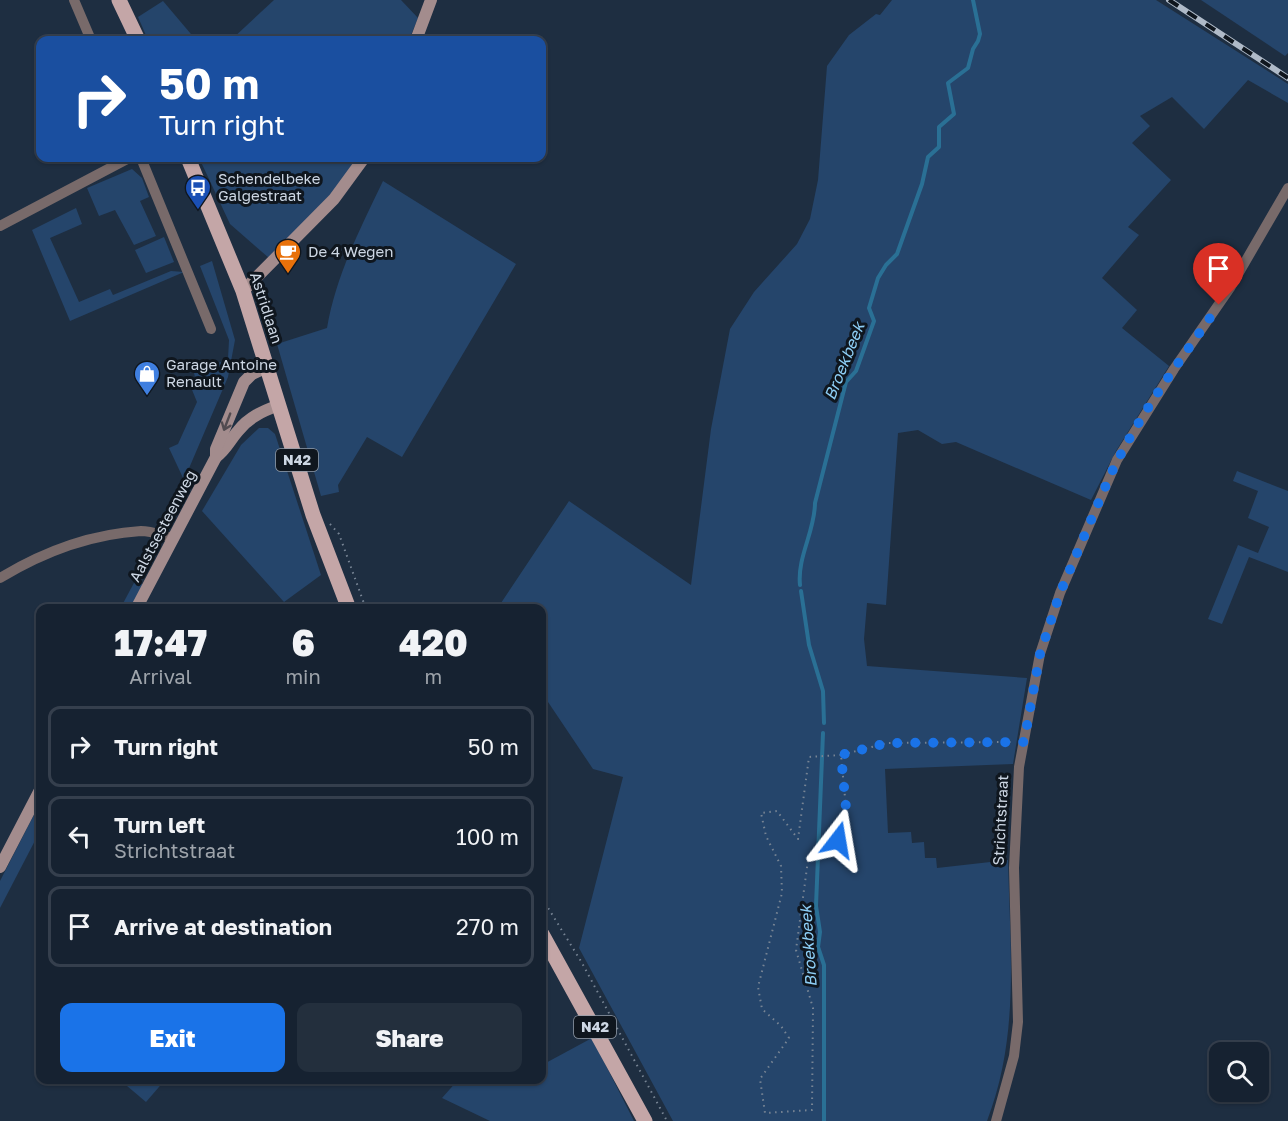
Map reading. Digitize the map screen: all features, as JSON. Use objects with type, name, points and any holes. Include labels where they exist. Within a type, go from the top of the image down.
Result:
[{"type":"main road","points":[[119,0],[136,36]]},
{"type":"main road","points":[[418,36],[431,0]]},
{"type":"main road","name":"Astridlaan","points":[[190,162],[243,291],[313,515],[347,604]]},
{"type":"main road","points":[[243,291],[334,199],[361,162]]},
{"type":"main road","name":"Aalstsesteenweg","points":[[216,457],[216,449],[244,382],[252,374],[267,367]]},
{"type":"main road","name":"Aalstsesteenweg","points":[[139,604],[216,457],[223,452],[238,430],[253,416],[279,405]]},
{"type":"main road","points":[[0,867],[36,798]]},
{"type":"main road","name":"N42","points":[[546,941],[645,1121]]},
{"type":"street","points":[[74,0],[89,36]]},
{"type":"street","points":[[0,226],[121,162]]},
{"type":"street","points":[[143,162],[211,328]]},
{"type":"street","name":"Strichtstraat","points":[[996,1121],[1014,1056],[1018,1022],[1014,868],[1019,767],[1040,654],[1060,593],[1117,460],[1174,369],[1230,288],[1288,188]]},
{"type":"street","points":[[0,578],[58,548],[86,541],[143,531],[174,538]]},
{"type":"path","points":[[339,534],[364,604]]},
{"type":"path","points":[[841,755],[846,808],[838,840],[808,860],[796,950],[813,1008],[812,1110],[765,1113],[760,1079],[789,1038],[781,1026],[762,1009],[758,987],[782,893],[781,866],[766,836],[761,813],[777,811],[798,839],[809,757],[841,755],[887,743],[1024,742]]},
{"type":"path","points":[[546,904],[582,963],[667,1121]]},
{"type":"shaded area","points":[[274,0],[401,0],[418,18],[411,36],[235,36]]},
{"type":"shaded area","points":[[892,0],[1156,0],[1288,84],[1288,103],[1248,80],[1204,129],[1172,97],[1140,116],[1150,126],[1132,143],[1171,180],[1128,227],[1139,235],[1102,278],[1137,310],[1122,328],[1169,366],[1116,451],[1091,500],[956,442],[942,444],[918,430],[898,433],[886,605],[867,603],[864,639],[867,666],[1027,678],[1013,764],[885,769],[888,833],[911,832],[912,843],[924,842],[925,858],[936,858],[937,868],[1008,860],[1011,959],[1009,1024],[997,1089],[987,1121],[673,1121],[579,948],[623,777],[593,769],[546,699],[546,604],[500,604],[569,501],[691,585],[711,429],[730,329],[754,292],[797,244],[810,219],[818,180],[827,66],[849,35],[876,14],[880,15]]},
{"type":"shaded area","points":[[1201,0],[1288,0],[1288,53],[1285,56]]},
{"type":"shaded area","points":[[163,1],[193,36],[146,36],[138,17]]},
{"type":"shaded area","points":[[201,162],[354,162],[333,192],[269,258],[230,224]]},
{"type":"shaded area","points":[[132,169],[142,178],[149,197],[140,201],[156,236],[134,245],[115,210],[99,216],[87,188]]},
{"type":"shaded area","points":[[383,181],[516,264],[402,457],[367,437],[338,485],[339,492],[321,496],[277,344],[327,328],[336,289]]},
{"type":"shaded area","points":[[76,208],[82,224],[50,238],[79,302],[110,289],[113,295],[171,271],[184,272],[70,321],[32,230]]},
{"type":"shaded area","points":[[164,237],[174,262],[146,273],[135,250]]},
{"type":"shaded area","points":[[212,261],[235,340],[228,377],[184,480],[169,448],[178,444],[197,402],[188,380],[195,377],[194,373],[228,359],[229,340],[200,266]]},
{"type":"shaded area","points":[[259,428],[268,428],[275,434],[321,575],[284,602],[202,511],[241,445]]},
{"type":"shaded area","points":[[1237,471],[1288,491],[1288,572],[1249,557],[1222,624],[1208,619],[1238,545],[1258,553],[1269,527],[1248,518],[1258,491],[1233,481]]},
{"type":"shaded area","points":[[135,581],[144,585],[134,604],[123,604]]},
{"type":"shaded area","points":[[36,811],[36,839],[0,908],[0,881]]},
{"type":"shaded area","points":[[592,1038],[634,1121],[490,1121],[442,1098],[454,1084],[546,1084],[546,1063]]},
{"type":"shaded area","points":[[125,1084],[162,1084],[146,1102]]},
{"type":"waterway","name":"Broekbeek","points":[[800,585],[801,564],[846,382],[856,371],[874,321],[869,308],[878,278],[897,254],[922,184],[928,157],[939,147],[939,127],[954,114],[948,83],[968,68],[973,49],[978,41],[980,34],[973,0]]},
{"type":"waterway","name":"Broekbeek","points":[[801,591],[809,645],[823,691],[824,723]]},
{"type":"waterway","name":"Broekbeek","points":[[823,733],[816,906],[820,932],[818,947],[824,965],[824,1121]]},
{"type":"railway","points":[[1169,0],[1288,78]]},
{"type":"place","name":"Schendelbeke Galgestraat","points":[[198,211]]},
{"type":"place","name":"De 4 Wegen","points":[[288,275]]},
{"type":"place","name":"Garage Antoine Renault","points":[[147,397]]},
{"type":"route","points":[[838,840],[846,808],[841,755],[887,743],[1024,742],[1040,654],[1060,593],[1117,460],[1174,369],[1219,305]]}]
